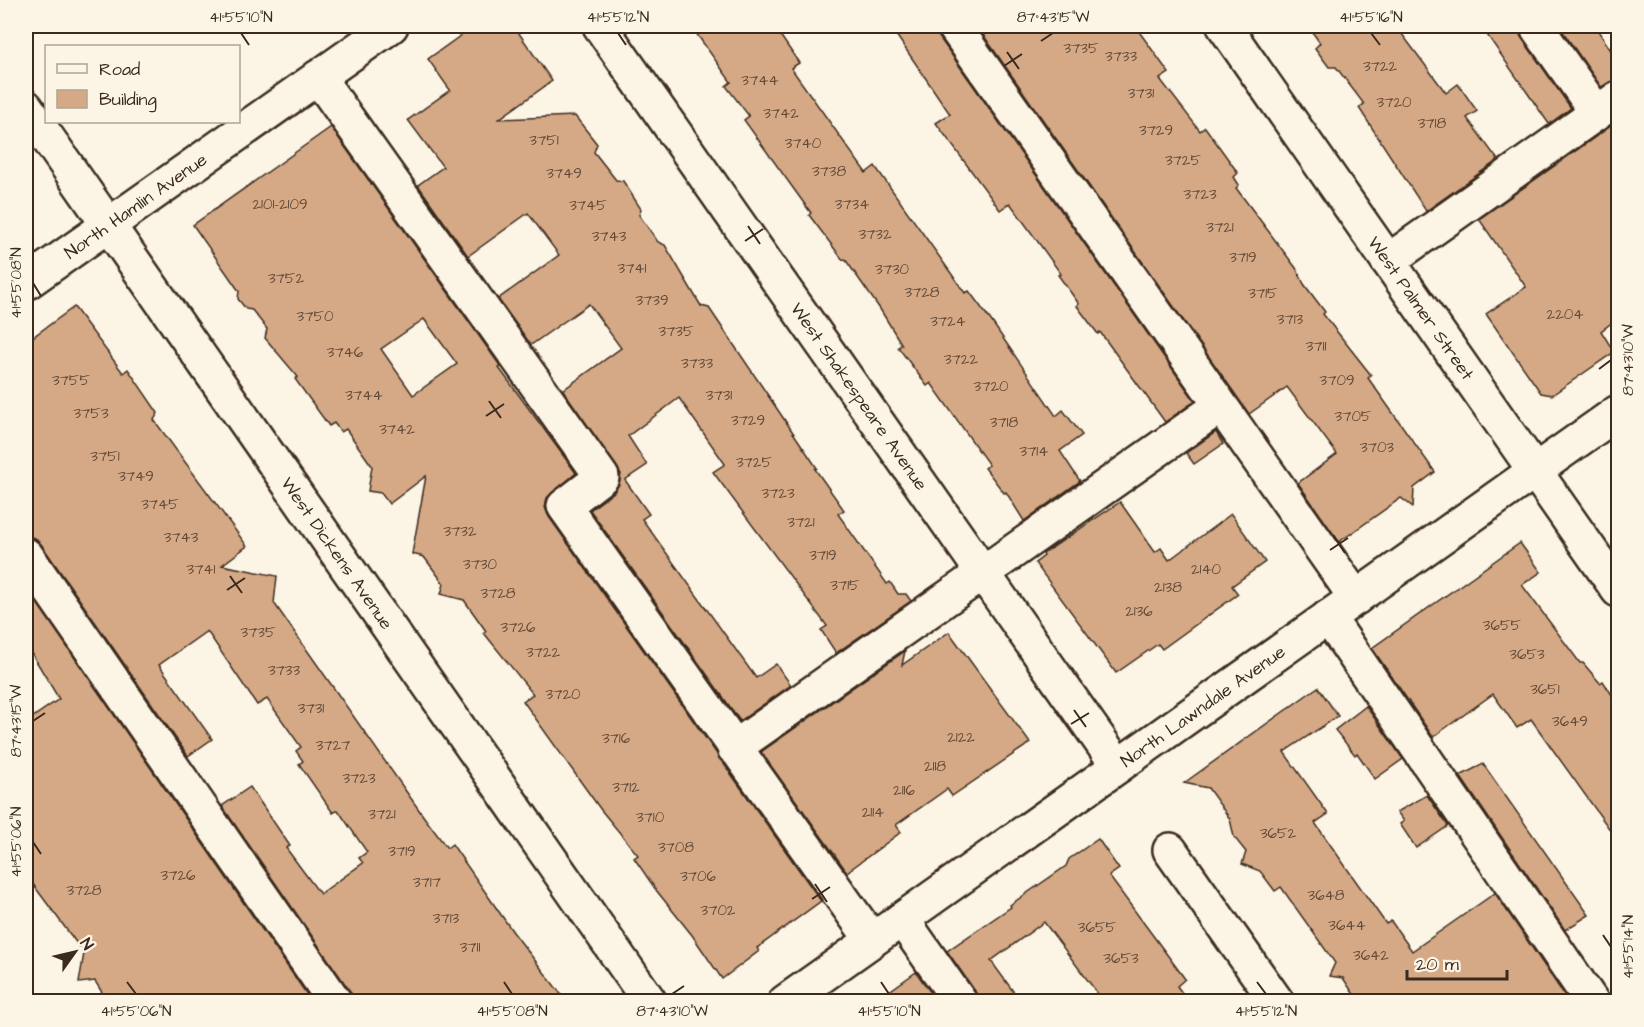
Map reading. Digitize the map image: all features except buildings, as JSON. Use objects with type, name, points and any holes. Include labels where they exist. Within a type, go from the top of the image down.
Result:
[{"type":"street","name":"North Hamlin Avenue","points":[[26,283],[391,26]]},
{"type":"street","name":"West Shakespeare Avenue","points":[[600,26],[1118,766]]},
{"type":"street","points":[[954,26],[1356,597]]},
{"type":"street","name":"West Palmer Street","points":[[1224,26],[1618,590]]},
{"type":"street","points":[[1388,261],[1608,105],[1536,26]]},
{"type":"street","points":[[318,77],[602,477],[564,506],[872,940]]},
{"type":"street","name":"West Dickens Avenue","points":[[26,107],[650,1002]]},
{"type":"street","points":[[734,748],[1220,406]]},
{"type":"street","name":"North Lawndale Avenue","points":[[785,1002],[1618,412]]},
{"type":"street","points":[[26,555],[336,1002]]},
{"type":"street","points":[[1328,617],[1592,1002]]},
{"type":"street","points":[[1170,850],[1277,1002]]},
{"type":"street","points":[[902,919],[960,1002]]}]
